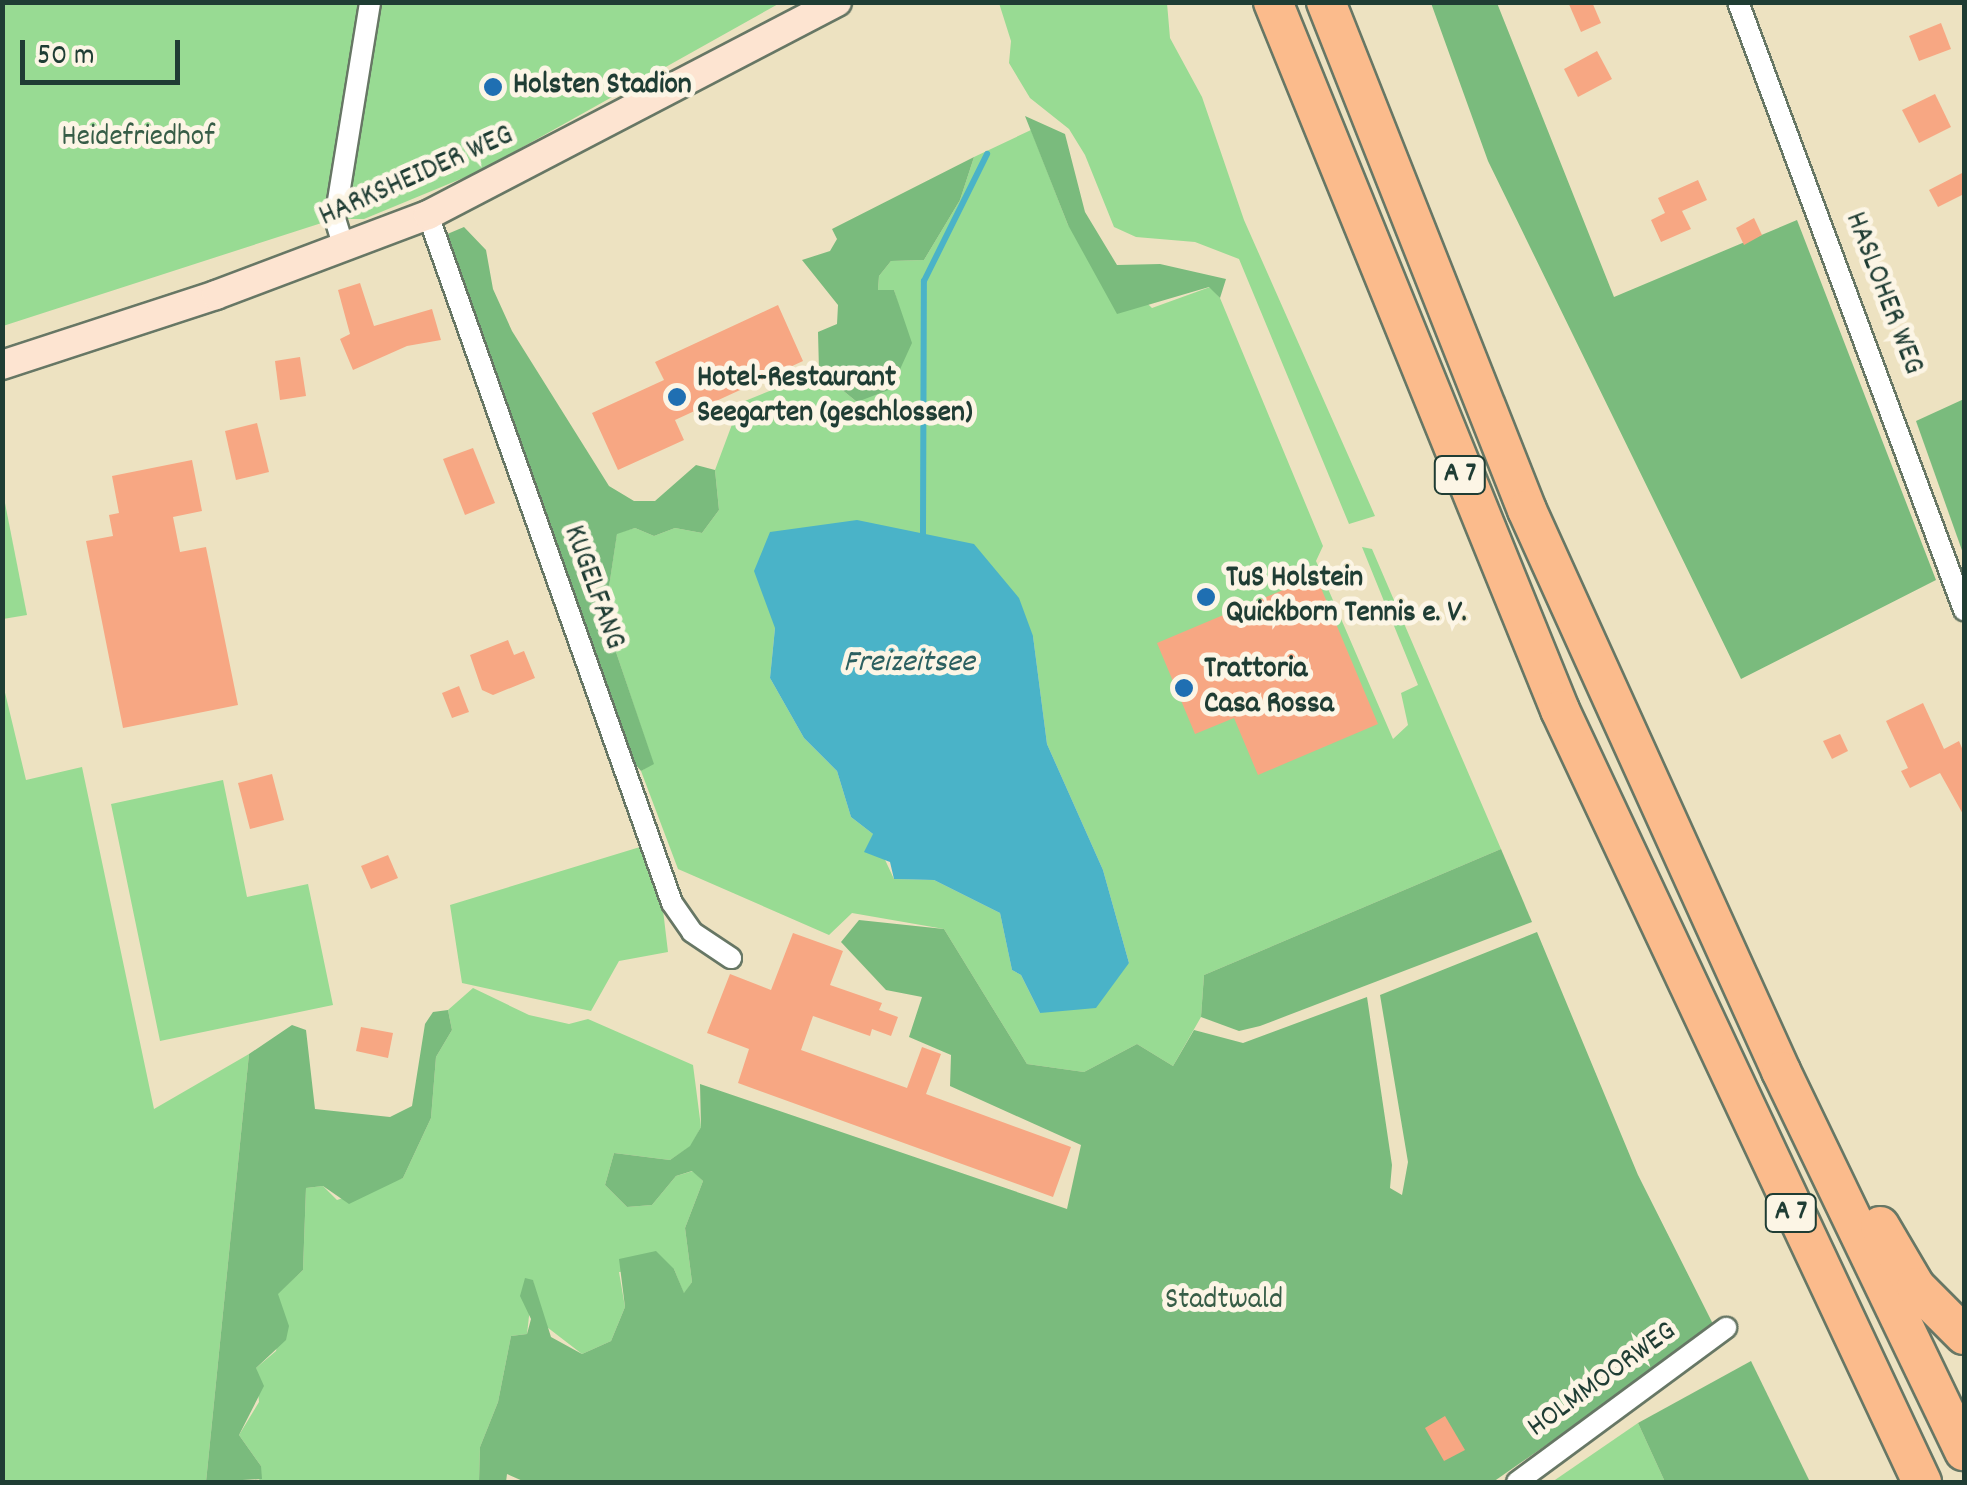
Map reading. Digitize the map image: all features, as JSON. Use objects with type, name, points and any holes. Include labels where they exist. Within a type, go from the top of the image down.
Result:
[{"type":"highway","name":"A 7","points":[[1273,2],[1439,424],[1568,728],[1922,1482]]},
{"type":"highway","name":"A 7","points":[[1326,2],[1527,510],[1781,1071],[1964,1451]]},
{"type":"highway","points":[[1781,1071],[1819,1102],[1896,1257],[1946,1322],[1964,1335]]},
{"type":"main road","name":"HARKSHEIDER WEG","points":[[2,364],[344,248],[428,215],[837,2]]},
{"type":"street","points":[[344,248],[334,219],[370,2]]},
{"type":"street","name":"HASLOHER WEG","points":[[1738,2],[1964,610]]},
{"type":"street","name":"KUGELFANG","points":[[428,215],[672,903],[692,932],[731,958]]},
{"type":"street","name":"HOLMMOORWEG","points":[[1516,1482],[1726,1328]]},
{"type":"green space","name":"Heidefriedhof","points":[[2,3],[780,3],[480,171],[364,219],[334,219],[3,326]]},
{"type":"green space","points":[[999,3],[1167,3],[1170,38],[1202,97],[1244,220],[1375,516],[1349,524],[1239,259],[1195,242],[1136,237],[1114,227],[1085,155],[1069,129],[1030,98],[1009,63],[1011,41]]},
{"type":"green space","points":[[1431,3],[1497,3],[1614,297],[1797,220],[1936,580],[1741,679],[1488,161]]},
{"type":"green space","points":[[1025,116],[1065,134],[1085,212],[1117,265],[1160,264],[1226,279],[1220,298],[1209,287],[1117,314],[1068,225]]},
{"type":"green space","points":[[1031,130],[1068,225],[1152,308],[1210,287],[1220,298],[1323,546],[1316,561],[1393,739],[1408,725],[1401,693],[1418,685],[1362,547],[1372,549],[1501,849],[1204,975],[1201,1017],[1173,1066],[1137,1044],[1084,1072],[1027,1064],[944,929],[852,913],[829,935],[678,869],[641,771],[653,763],[616,652],[607,600],[617,533],[635,528],[654,536],[675,528],[702,533],[719,510],[715,470],[740,403],[819,371],[857,402],[899,307],[894,290],[878,290],[879,276],[891,261],[924,260],[960,200],[974,157]],"holes":[[[775,628],[1033,636],[1047,744],[1103,870],[1129,963],[1040,1013],[1021,975],[1012,970],[1000,913],[934,880],[894,879],[873,834],[851,817],[837,771],[804,738],[770,678]]]},
{"type":"green space","points":[[974,157],[960,200],[924,260],[891,261],[879,276],[878,290],[894,290],[912,343],[891,389],[857,402],[819,371],[818,332],[837,324],[838,305],[802,260],[830,251],[837,239],[832,229]]},
{"type":"green space","points":[[464,227],[486,250],[493,289],[512,331],[609,486],[634,501],[655,501],[696,465],[715,470],[719,510],[702,533],[675,528],[654,536],[635,528],[617,534],[607,600],[625,635],[616,652],[654,764],[641,771],[618,744],[445,235]]},
{"type":"green space","points":[[1964,399],[1964,556],[1916,421]]},
{"type":"green space","points":[[3,493],[27,615],[2,619]]},
{"type":"green space","points":[[2,680],[26,780],[82,767],[154,1109],[249,1054],[206,1482],[3,1482]]},
{"type":"green space","points":[[223,780],[247,897],[308,884],[333,1005],[160,1041],[111,804]]},
{"type":"green space","points":[[640,847],[663,910],[668,952],[619,961],[591,1011],[462,983],[450,905]]},
{"type":"green space","points":[[1501,849],[1532,922],[1260,1026],[1239,1031],[1201,1017],[1204,975]]},
{"type":"green space","name":"Stadtwald","points":[[859,920],[944,929],[1027,1064],[1084,1072],[1137,1044],[1173,1066],[1194,1030],[1243,1043],[1367,997],[1392,1165],[1390,1188],[1402,1195],[1408,1162],[1380,995],[1537,932],[1638,1175],[1715,1328],[1493,1482],[525,1482],[507,1474],[506,1482],[479,1482],[480,1447],[498,1402],[511,1336],[527,1334],[531,1319],[520,1296],[525,1278],[533,1280],[551,1337],[582,1354],[611,1341],[625,1307],[619,1259],[656,1251],[674,1269],[684,1293],[692,1282],[685,1228],[703,1181],[692,1171],[676,1176],[652,1205],[627,1207],[605,1185],[614,1153],[670,1160],[690,1146],[701,1127],[700,1084],[1067,1209],[1081,1145],[950,1086],[951,1055],[909,1037],[922,997],[886,990],[841,942]]},
{"type":"green space","points":[[473,988],[529,1015],[569,1024],[588,1019],[693,1065],[701,1127],[691,1146],[670,1160],[614,1153],[605,1185],[627,1207],[652,1205],[676,1176],[693,1171],[703,1181],[685,1228],[692,1282],[684,1294],[674,1269],[619,1272],[625,1307],[611,1341],[582,1354],[543,1324],[533,1281],[527,1334],[511,1336],[498,1402],[480,1447],[479,1482],[259,1482],[261,1466],[239,1435],[259,1402],[256,1368],[276,1351],[282,1316],[277,1294],[303,1270],[306,1188],[323,1186],[337,1200],[403,1178],[431,1118],[436,1057],[452,1030],[448,1010]]},
{"type":"green space","points":[[448,1010],[452,1030],[436,1057],[431,1118],[403,1178],[349,1204],[323,1186],[306,1188],[303,1270],[278,1294],[289,1326],[286,1340],[256,1368],[264,1386],[239,1435],[261,1466],[262,1479],[206,1482],[249,1054],[292,1025],[306,1030],[315,1109],[390,1117],[412,1106],[425,1024],[433,1012]]},
{"type":"green space","points":[[1751,1361],[1810,1482],[1665,1482],[1638,1423]]},
{"type":"green space","points":[[1638,1423],[1665,1482],[1552,1482]]},
{"type":"water","name":"Freizeitsee","points":[[857,520],[974,544],[1019,598],[1033,636],[1047,744],[1103,870],[1129,963],[1096,1008],[1040,1013],[1021,975],[1012,970],[1000,913],[934,880],[894,879],[890,862],[864,852],[873,834],[851,817],[837,771],[804,738],[770,678],[775,628],[754,571],[770,532]]},
{"type":"building","points":[[1568,2],[1592,2],[1601,23],[1581,32]]},
{"type":"building","points":[[1941,23],[1951,49],[1919,61],[1909,36]]},
{"type":"building","points":[[1597,51],[1612,79],[1578,97],[1564,69]]},
{"type":"building","points":[[1935,94],[1951,127],[1919,143],[1902,110]]},
{"type":"building","points":[[1964,172],[1964,194],[1938,207],[1929,190]]},
{"type":"building","points":[[1698,180],[1707,200],[1682,211],[1691,229],[1661,242],[1651,220],[1665,213],[1658,198]]},
{"type":"building","points":[[1754,218],[1762,235],[1744,245],[1736,228]]},
{"type":"building","points":[[360,283],[374,326],[432,309],[441,340],[407,346],[353,370],[340,339],[350,334],[338,290]]},
{"type":"building","name":"Hotel-Restaurant Seegarten (geschlossen)","points":[[778,305],[803,361],[675,420],[684,440],[618,470],[592,413],[664,380],[655,362]]},
{"type":"building","points":[[300,357],[306,396],[280,400],[275,361]]},
{"type":"building","points":[[257,423],[269,472],[236,480],[225,431]]},
{"type":"building","points":[[473,448],[495,503],[465,515],[443,459]]},
{"type":"building","points":[[192,460],[202,511],[173,517],[180,552],[206,547],[238,705],[123,728],[86,541],[113,536],[109,515],[119,513],[112,476]]},
{"type":"building","points":[[1316,576],[1378,724],[1258,775],[1234,718],[1195,734],[1157,643]]},
{"type":"building","points":[[508,640],[514,655],[524,651],[535,678],[493,695],[482,690],[470,655]]},
{"type":"building","points":[[459,686],[469,712],[452,718],[442,693]]},
{"type":"building","points":[[1923,703],[1944,749],[1959,741],[1964,753],[1964,816],[1940,773],[1910,788],[1901,771],[1908,768],[1886,721]]},
{"type":"building","points":[[1840,734],[1848,751],[1832,759],[1823,741]]},
{"type":"building","points":[[272,774],[284,820],[250,829],[238,783]]},
{"type":"building","points":[[388,855],[398,878],[371,889],[361,866]]},
{"type":"building","points":[[793,933],[843,951],[830,985],[882,1003],[879,1010],[898,1017],[891,1036],[872,1029],[870,1036],[813,1016],[801,1050],[907,1088],[922,1047],[941,1054],[926,1094],[1071,1147],[1053,1197],[738,1083],[749,1049],[707,1033],[730,974],[771,990]]},
{"type":"building","points":[[361,1027],[393,1033],[388,1058],[356,1051]]},
{"type":"building","points":[[1445,1416],[1465,1450],[1444,1461],[1425,1428]]},
{"type":"waterway","points":[[923,534],[924,281],[987,154]]},
{"type":"place","name":"Holsten Stadion","points":[[493,87]]},
{"type":"place","name":"Hotel-Restaurant Seegarten (geschlossen)","points":[[677,397]]},
{"type":"place","name":"TuS Holstein Quickborn Tennis e. V.","points":[[1206,597]]},
{"type":"place","name":"Trattoria Casa Rossa","points":[[1184,688]]}]
